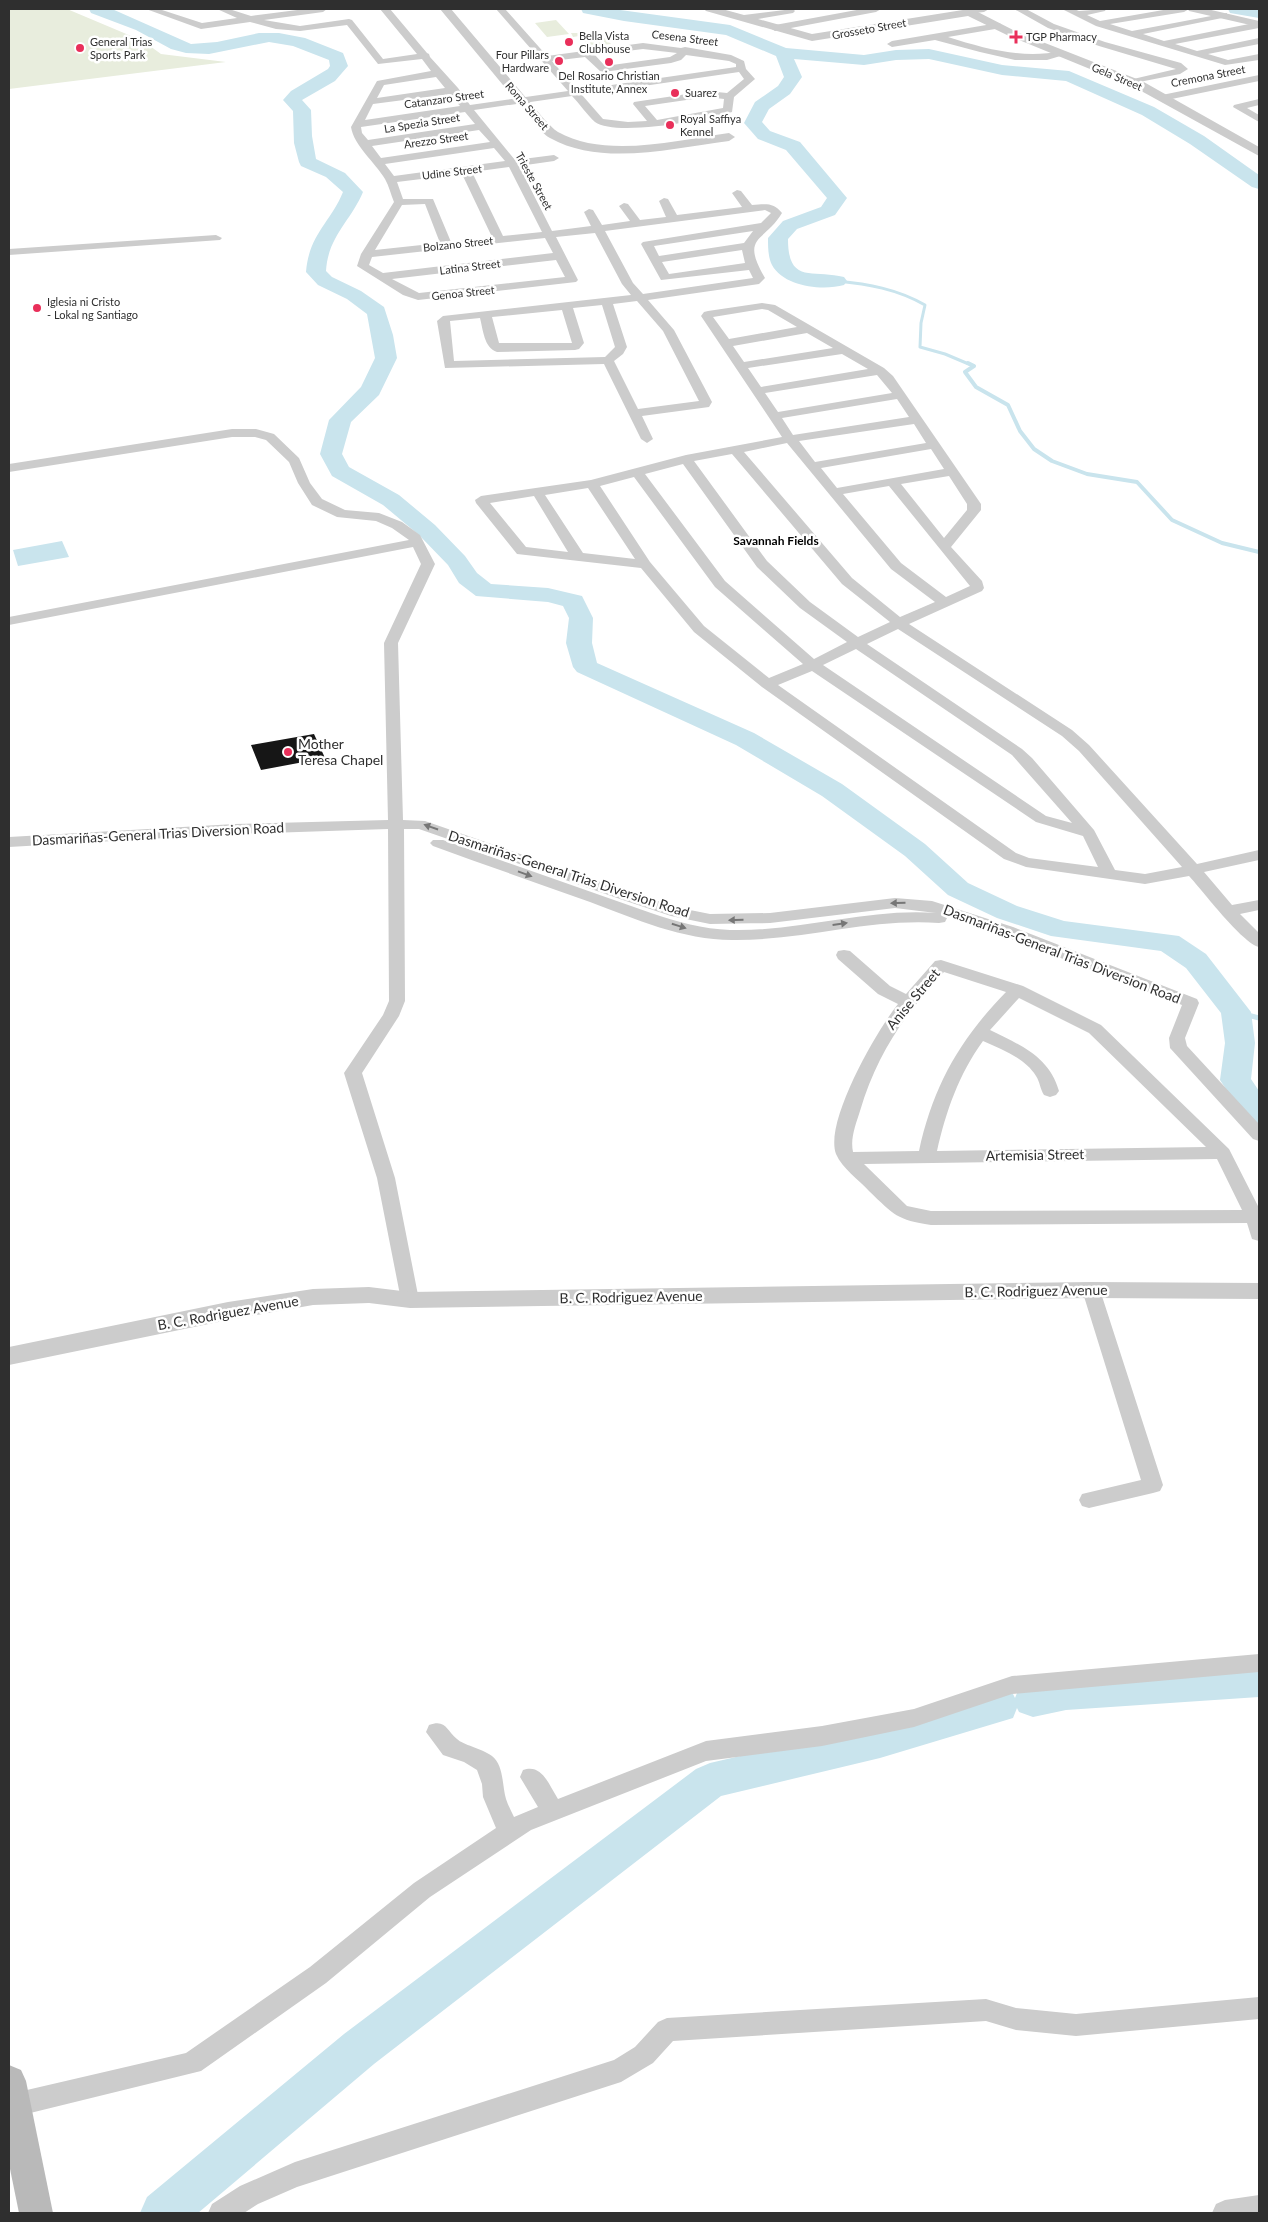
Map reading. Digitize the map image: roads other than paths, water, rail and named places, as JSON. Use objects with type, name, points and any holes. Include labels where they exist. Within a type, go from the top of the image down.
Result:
[{"type":"main road","points":[[11,2093],[36,2213]]},
{"type":"street","points":[[151,9],[201,26],[323,9]]},
{"type":"street","points":[[221,9],[249,20],[310,28],[349,22],[381,62],[426,56]]},
{"type":"street","name":"Trieste Street","points":[[386,9],[513,164],[572,280]]},
{"type":"street","name":"Roma Street","points":[[445,9],[553,134],[571,142],[594,147],[630,149],[729,137]]},
{"type":"street","points":[[500,9],[600,121],[614,125],[716,114],[728,110],[729,96]]},
{"type":"street","points":[[710,9],[775,28],[869,9]]},
{"type":"street","points":[[824,9],[836,16]]},
{"type":"street","name":"Grosseto Street","points":[[775,28],[812,38],[984,9]]},
{"type":"street","points":[[1019,9],[1051,26],[1102,44],[1178,65],[1183,69],[1132,82]]},
{"type":"street","points":[[1067,9],[1098,24],[1228,63],[1259,56]]},
{"type":"street","points":[[1078,14],[1102,9]]},
{"type":"street","points":[[1098,24],[1184,9]]},
{"type":"street","points":[[1193,9],[1259,24]]},
{"type":"street","points":[[740,18],[788,10],[806,22]]},
{"type":"street","name":"Gela Street","points":[[970,12],[1062,54],[1132,82],[1259,152]]},
{"type":"street","points":[[1132,34],[1224,15]]},
{"type":"street","points":[[1164,43],[1259,24]]},
{"type":"street","points":[[892,44],[998,26]]},
{"type":"street","points":[[937,36],[969,46],[1016,56],[1048,58],[1062,54]]},
{"type":"street","points":[[1196,53],[1259,41]]},
{"type":"street","name":"Cesena Street","points":[[545,59],[643,46],[685,50],[731,58],[741,63],[741,69]]},
{"type":"street","points":[[587,53],[603,69],[672,60],[678,58],[685,50]]},
{"type":"street","points":[[653,122],[638,104],[707,94],[729,96],[750,82],[750,77],[741,69]]},
{"type":"street","name":"Catanzaro Street","points":[[358,124],[741,69]]},
{"type":"street","points":[[399,202],[391,180],[355,130],[380,83],[439,73]]},
{"type":"street","name":"Cremona Street","points":[[1162,98],[1259,79]]},
{"type":"street","points":[[369,102],[454,90]]},
{"type":"street","points":[[1259,102],[1238,107],[1259,119]]},
{"type":"street","name":"La Spezia Street","points":[[364,144],[483,126]]},
{"type":"street","name":"Arezzo Street","points":[[378,162],[498,144]]},
{"type":"street","name":"Udine Street","points":[[391,180],[554,158]]},
{"type":"street","points":[[466,170],[499,240]]},
{"type":"street","points":[[737,193],[749,209]]},
{"type":"street","points":[[399,202],[429,201],[447,246]]},
{"type":"street","points":[[664,201],[673,219]]},
{"type":"street","points":[[367,254],[399,202]]},
{"type":"street","points":[[624,206],[637,223]]},
{"type":"street","name":"Bolzano Street","points":[[367,254],[598,229],[673,219],[709,210],[766,207],[774,209],[776,215],[763,226]]},
{"type":"street","points":[[589,212],[628,284],[668,330],[706,402],[705,404],[636,414]]},
{"type":"street","points":[[607,302],[621,347],[608,360],[449,365],[443,321],[447,318],[642,298],[755,282],[758,278],[751,266],[747,246],[753,236],[763,226]]},
{"type":"street","points":[[751,266],[665,278],[647,244],[649,242],[763,226]]},
{"type":"street","points":[[9,252],[216,238]]},
{"type":"street","points":[[656,260],[747,246]]},
{"type":"street","name":"Genoa Street","points":[[367,254],[363,266],[418,297],[572,280]]},
{"type":"street","name":"Latina Street","points":[[380,277],[560,256]]},
{"type":"street","points":[[485,314],[493,344],[497,348],[575,346],[578,343],[567,306]]},
{"type":"street","points":[[944,547],[974,510],[974,504],[900,395],[880,371],[766,306],[707,315],[790,440],[896,566],[944,603]]},
{"type":"street","points":[[727,343],[808,329]]},
{"type":"street","points":[[741,366],[844,350]]},
{"type":"street","points":[[608,360],[647,439]]},
{"type":"street","points":[[758,391],[880,371]]},
{"type":"street","points":[[775,416],[900,395]]},
{"type":"street","points":[[645,564],[522,551],[481,500],[592,484],[686,459],[735,449],[917,420]]},
{"type":"street","points":[[9,468],[232,433],[256,433],[270,437],[295,461],[304,483],[317,502],[342,514],[379,517],[397,524],[416,538],[418,542],[428,564],[391,643],[396,829],[397,1001],[391,1016],[353,1073],[386,1178],[410,1300]]},
{"type":"street","points":[[812,466],[934,445]]},
{"type":"street","points":[[735,449],[847,580],[899,623],[1067,733],[1084,748],[1229,911],[1259,942]]},
{"type":"street","points":[[686,459],[762,564],[805,605],[1017,752],[1027,761],[1089,833],[1109,874]]},
{"type":"street","points":[[637,472],[720,584],[813,665],[1041,819],[1089,833]]},
{"type":"street","points":[[834,492],[952,472]]},
{"type":"street","points":[[767,684],[813,665],[977,588],[977,584],[944,547],[892,482]]},
{"type":"street","points":[[592,484],[645,564],[699,629],[767,684],[1010,856],[1026,862],[1144,879],[1259,855]]},
{"type":"street","points":[[538,493],[580,558]]},
{"type":"street","points":[[9,621],[418,542]]},
{"type":"street","name":"Dasmariñas-General Trias Diversion Road","points":[[9,842],[236,829],[396,829],[686,929],[709,933],[731,935],[772,933],[910,915],[952,920],[1189,1008],[1177,1038],[1179,1048],[1259,1135]]},
{"type":"street","name":"Dasmariñas-General Trias Diversion Road","points":[[9,852],[396,829]]},
{"type":"street","points":[[1229,911],[1259,905]]},
{"type":"street","points":[[844,955],[884,990],[907,1002]]},
{"type":"street","name":"Anise Street","points":[[847,1158],[842,1145],[858,1085],[880,1041],[907,1002],[941,965],[1017,990],[1095,1029],[1223,1153],[1256,1216],[1259,1234]]},
{"type":"street","points":[[927,1157],[932,1127],[942,1096],[959,1061],[979,1032],[1017,990]]},
{"type":"street","points":[[979,1032],[1036,1063],[1046,1076],[1050,1091]]},
{"type":"street","name":"Artemisia Street","points":[[847,1158],[1223,1153]]},
{"type":"street","points":[[847,1158],[896,1206],[909,1215],[919,1217],[1256,1216]]},
{"type":"street","points":[[1089,1500],[1153,1485],[1091,1290]]},
{"type":"street","name":"B. C. Rodriguez Avenue","points":[[9,1356],[228,1311],[313,1297],[369,1295],[410,1300],[1091,1290],[1259,1291]]},
{"type":"street","points":[[11,2093],[192,2063],[318,1975],[422,1890],[523,1823],[706,1751],[822,1736],[914,1718],[1012,1685],[1259,1663]]},
{"type":"street","points":[[437,1732],[451,1748],[472,1754],[486,1764],[493,1784],[494,1797],[510,1832]]},
{"type":"street","points":[[531,1777],[553,1810]]},
{"type":"street","points":[[221,2213],[249,2195],[295,2175],[621,2070],[644,2055],[667,2030],[986,2010],[1016,2019],[1076,2025],[1259,2008]]},
{"type":"street","points":[[1225,2213],[1259,2208]]},
{"type":"water","points":[[62,541],[69,557],[18,566],[13,550]]},
{"type":"waterway","points":[[97,9],[150,30],[186,48],[200,50],[217,48],[251,39],[269,37],[289,39],[337,57],[339,66],[334,72],[292,100],[302,110],[303,143],[308,162],[333,173],[344,181],[353,192],[325,238],[316,266],[316,272],[325,281],[354,295],[377,311],[386,358],[371,390],[340,420],[331,454],[340,471],[391,500],[427,530],[457,561],[468,578],[485,591],[548,595],[573,601],[581,618],[579,643],[586,667],[745,739],[832,790],[915,850],[958,889],[1007,912],[1061,930],[1169,943],[1196,961],[1236,1012],[1240,1043],[1235,1080],[1259,1114]]},
{"type":"waterway","points":[[589,9],[624,16],[730,30],[783,53]]},
{"type":"waterway","points":[[1236,9],[1259,13]]},
{"type":"waterway","points":[[783,53],[864,60],[896,55],[929,54],[1002,70],[1069,76],[1148,111],[1197,140],[1259,183]]},
{"type":"waterway","points":[[783,53],[793,77],[784,90],[761,106],[753,123],[764,135],[793,146],[837,198],[828,211],[790,225],[778,238],[779,258],[782,266],[795,276],[811,280],[837,281]]},
{"type":"waterway","points":[[837,281],[882,288],[904,295],[925,305],[921,323],[920,347],[945,354],[971,365]]},
{"type":"waterway","points":[[968,363],[974,366],[965,372],[976,387],[1008,405],[1020,431],[1034,449],[1052,461],[1087,474],[1137,482],[1172,520],[1222,543],[1259,552]]},
{"type":"waterway","points":[[1236,1012],[1259,1018]]},
{"type":"waterway","points":[[1033,1700],[1066,1693],[1259,1681]]},
{"type":"waterway","points":[[163,2213],[359,2049],[710,1781],[880,1741],[999,1706]]},
{"type":"place","name":"TGP Pharmacy","points":[[1016,37]]},
{"type":"place","name":"Bella Vista Clubhouse","points":[[569,42]]},
{"type":"place","name":"General Trias Sports Park","points":[[80,48]]},
{"type":"place","name":"Four Pillars Hardware","points":[[559,61]]},
{"type":"place","name":"Del Rosario Christian Institute, Annex","points":[[609,62]]},
{"type":"place","name":"Suarez","points":[[675,93]]},
{"type":"place","name":"Royal Saffiya Kennel","points":[[670,125]]},
{"type":"place","name":"Iglesia ni Cristo - Lokal ng Santiago","points":[[37,308]]},
{"type":"place","name":"Mother Teresa Chapel","points":[[288,752]]},
{"type":"district","name":"Savannah Fields","points":[[776,541]]}]
